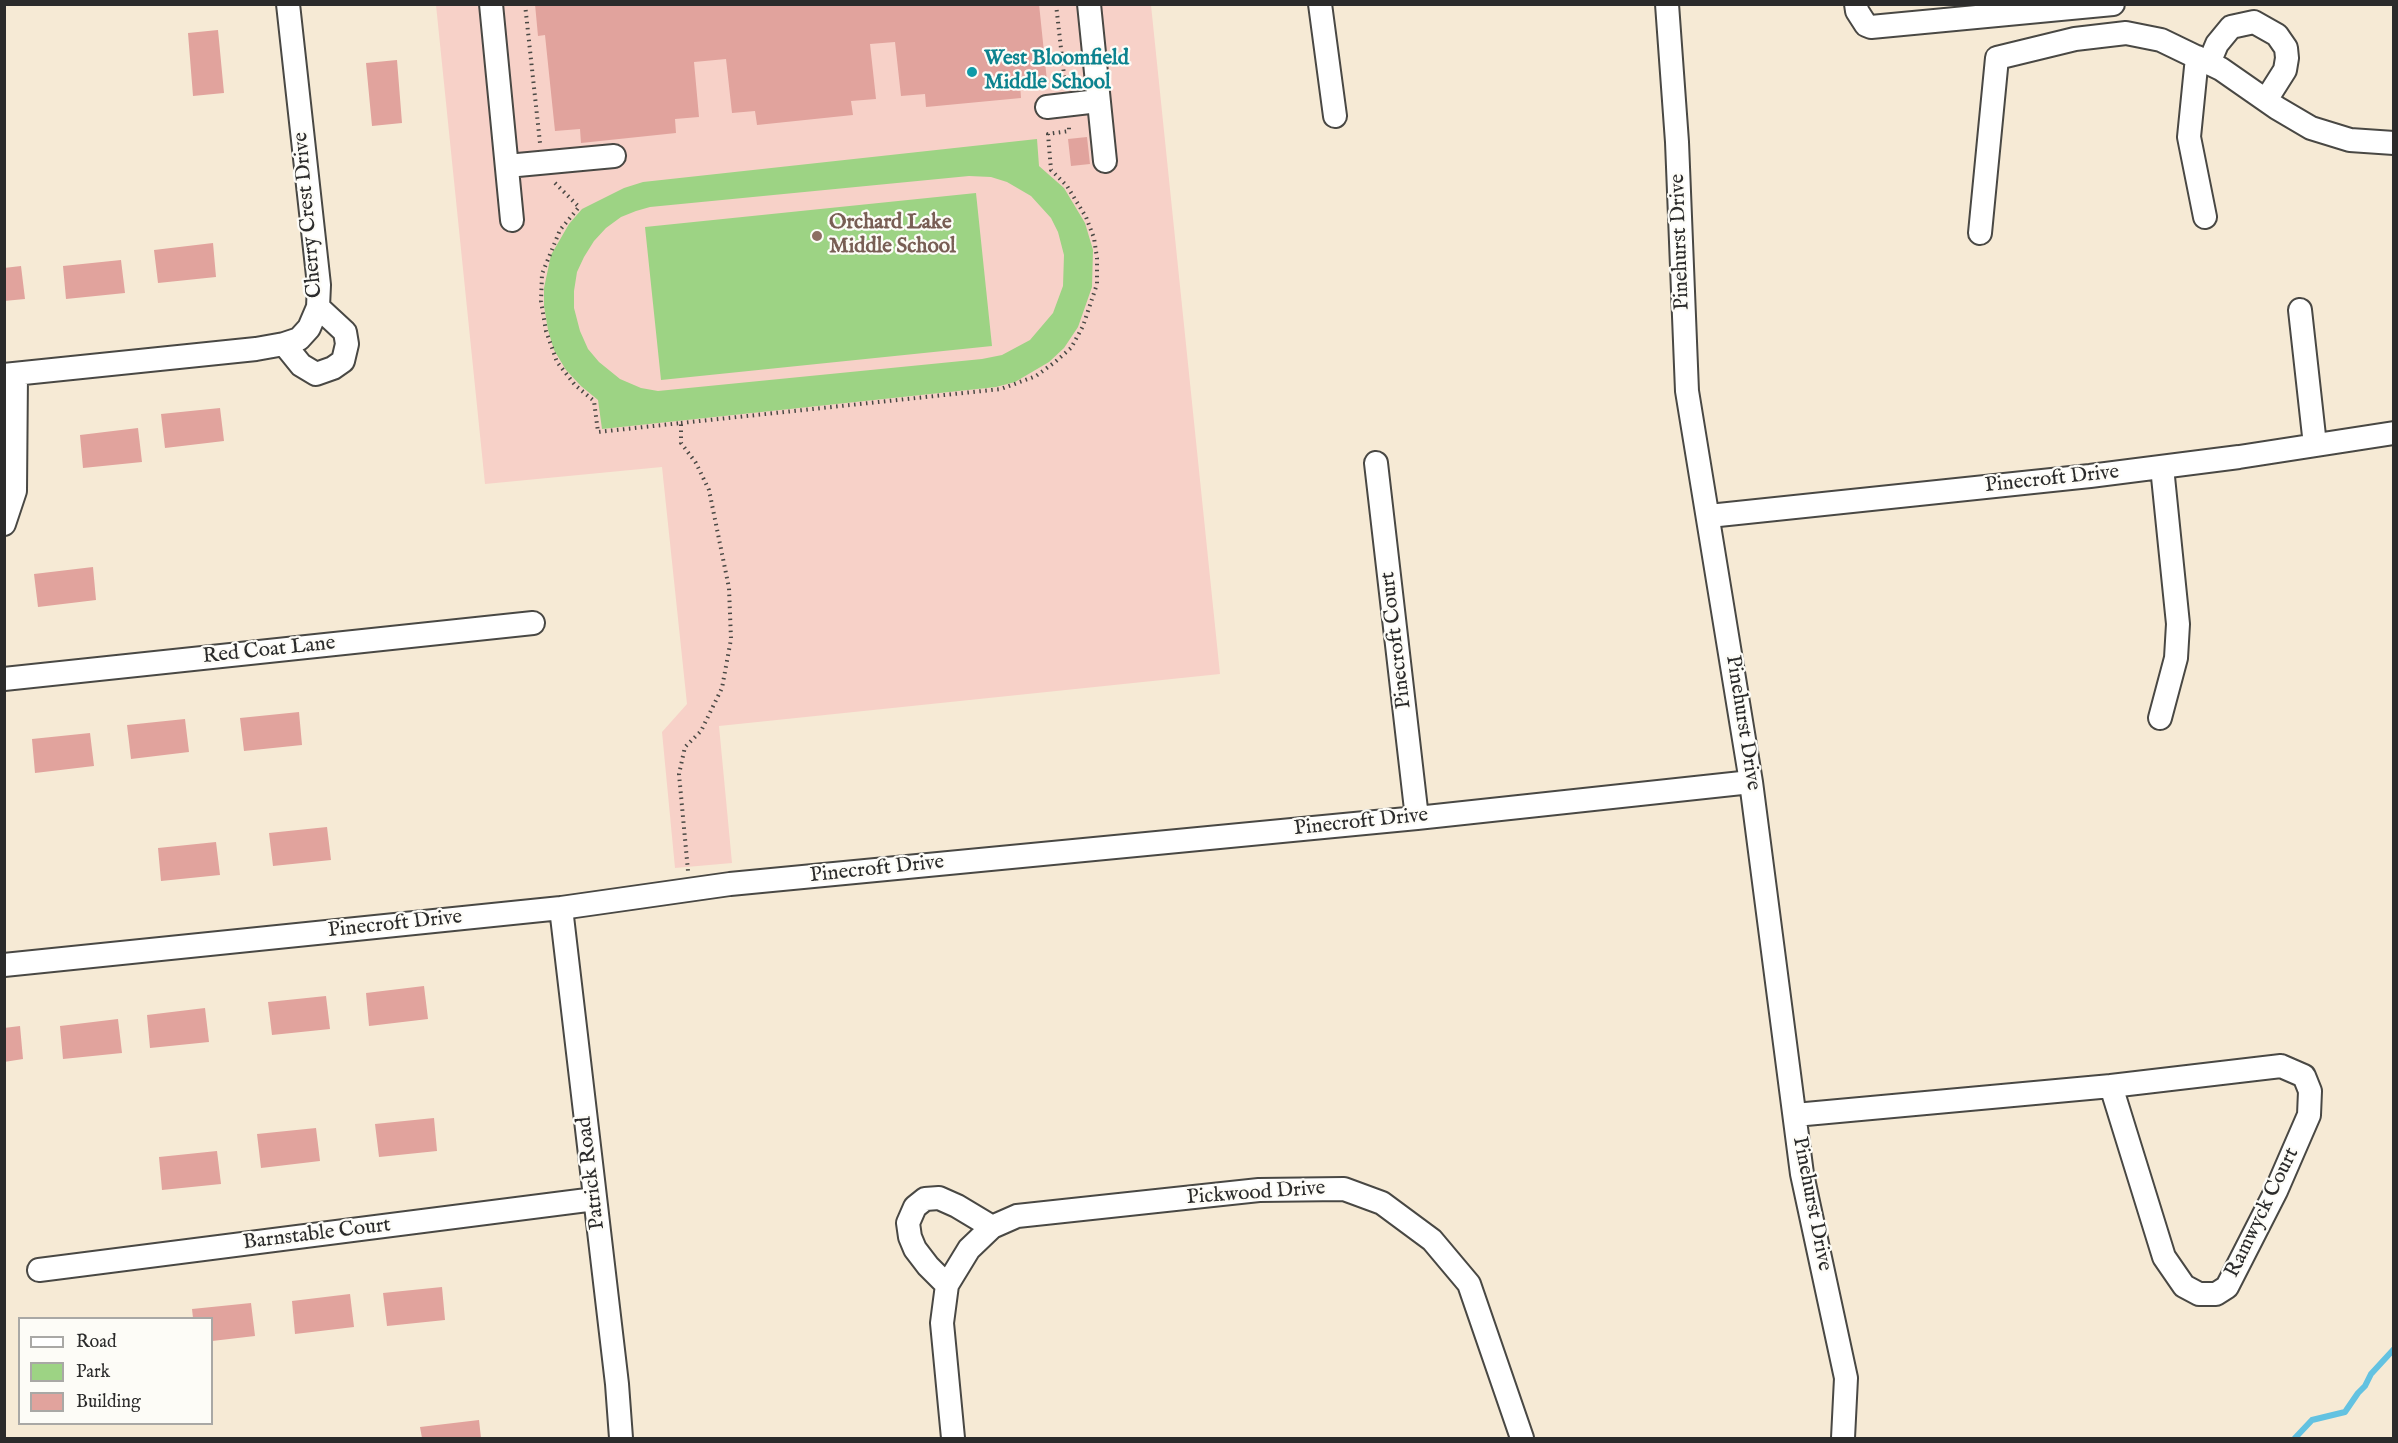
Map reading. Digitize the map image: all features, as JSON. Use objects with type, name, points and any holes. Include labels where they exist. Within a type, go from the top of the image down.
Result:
[{"type":"street","name":"Cherry Crest Drive","points":[[10,375],[284,344],[299,339],[309,328],[318,307],[319,285],[288,4]]},
{"type":"street","points":[[491,4],[512,220]]},
{"type":"street","points":[[1089,4],[1105,161]]},
{"type":"street","points":[[1320,4],[1335,116]]},
{"type":"street","name":"Pinehurst Drive","points":[[1667,4],[1677,142],[1687,391],[1751,782],[1802,1174],[1846,1378],[1843,1438]]},
{"type":"street","points":[[1856,4],[1857,11],[1866,25],[1871,27],[2008,9],[2113,4]]},
{"type":"street","points":[[2205,216],[2189,137],[2203,60],[2231,27],[2254,22],[2277,35],[2286,48],[2285,70],[2266,100]]},
{"type":"street","points":[[1980,233],[1997,58],[2075,39],[2126,33],[2162,40],[2203,60],[2311,128],[2350,140],[2394,143]]},
{"type":"street","points":[[1057,106],[1098,101]]},
{"type":"street","points":[[507,166],[614,156]]},
{"type":"street","points":[[284,344],[301,365],[316,374],[333,368],[343,361],[347,344],[345,332],[318,307]]},
{"type":"street","points":[[2300,310],[2315,445]]},
{"type":"street","points":[[4,524],[15,491],[10,375]]},
{"type":"street","name":"Pinecroft Drive","points":[[1709,516],[2162,467],[2394,433]]},
{"type":"street","name":"Pinecroft Court","points":[[1376,463],[1417,818]]},
{"type":"street","points":[[2160,718],[2176,658],[2178,624],[2162,467]]},
{"type":"street","name":"Red Coat Lane","points":[[4,679],[533,623]]},
{"type":"street","name":"Pinecroft Drive","points":[[4,965],[561,908],[690,890],[1417,818],[1751,782]]},
{"type":"street","name":"Patrick Road","points":[[561,908],[617,1384],[621,1438]]},
{"type":"street","name":"Ramwyck Court","points":[[1795,1115],[2111,1086],[2281,1066],[2304,1076],[2310,1091],[2309,1115],[2276,1191],[2227,1287],[2216,1294],[2199,1294],[2184,1286],[2164,1257],[2111,1086]]},
{"type":"street","name":"Pickwood Drive","points":[[953,1438],[942,1323],[947,1285],[969,1249],[992,1227],[1017,1216],[1259,1190],[1344,1189],[1382,1203],[1432,1240],[1469,1284],[1522,1438]]},
{"type":"street","points":[[947,1285],[928,1266],[915,1249],[910,1237],[908,1223],[915,1207],[925,1199],[939,1198],[992,1227]]},
{"type":"street","name":"Barnstable Court","points":[[39,1270],[595,1199]]},
{"type":"path","points":[[525,4],[540,145],[544,162],[548,175],[579,207],[560,230],[542,274],[541,301],[546,331],[557,362],[575,385],[594,401],[598,432],[991,390],[1018,384],[1036,376],[1071,348],[1083,326],[1097,284],[1097,258],[1094,238],[1086,217],[1067,186],[1051,170],[1048,134],[1070,131],[1057,106],[1056,4]]},
{"type":"path","points":[[681,423],[681,443],[696,463],[709,490],[729,588],[731,639],[722,688],[701,731],[685,747],[679,774],[690,890]]},
{"type":"shaded area","name":"Orchard Lake Middle School","points":[[436,5],[1151,5],[1220,674],[719,726],[732,863],[675,868],[662,732],[687,704],[662,467],[485,484]]},
{"type":"green space","points":[[1037,139],[1039,166],[1064,188],[1085,223],[1093,250],[1092,287],[1078,327],[1064,348],[1049,362],[1015,382],[996,387],[602,429],[598,400],[566,370],[554,350],[544,306],[544,288],[551,255],[569,224],[582,209],[624,188],[643,182]],"holes":[[[969,176],[991,177],[1007,182],[1031,196],[1051,218],[1058,232],[1064,255],[1063,286],[1053,313],[1030,340],[1002,355],[982,359],[658,391],[641,388],[620,379],[599,362],[588,349],[580,331],[574,308],[577,272],[594,241],[606,228],[621,217],[636,211],[650,207]]]},
{"type":"green space","points":[[976,193],[992,346],[661,380],[645,227]]},
{"type":"building","name":"West Bloomfield Middle School","points":[[535,4],[1039,4],[1047,81],[1020,84],[1021,98],[926,107],[925,94],[901,96],[895,42],[870,44],[876,99],[851,101],[853,115],[757,125],[755,111],[732,113],[726,59],[694,62],[699,117],[675,119],[676,133],[581,143],[580,129],[555,131],[545,35],[538,36]]},
{"type":"building","points":[[218,30],[224,93],[193,96],[188,33]]},
{"type":"building","points":[[397,60],[402,123],[372,126],[366,63]]},
{"type":"building","points":[[1087,137],[1090,164],[1071,166],[1068,139]]},
{"type":"building","points":[[213,243],[216,277],[158,283],[154,250]]},
{"type":"building","points":[[121,260],[125,293],[66,299],[63,266]]},
{"type":"building","points":[[21,266],[25,299],[4,301],[4,268]]},
{"type":"building","points":[[220,408],[224,441],[165,448],[161,414]]},
{"type":"building","points":[[138,428],[142,462],[83,468],[80,435]]},
{"type":"building","points":[[93,567],[96,600],[38,607],[34,574]]},
{"type":"building","points":[[299,712],[302,745],[244,751],[240,718]]},
{"type":"building","points":[[185,719],[189,752],[131,759],[127,725]]},
{"type":"building","points":[[90,733],[94,766],[35,773],[32,739]]},
{"type":"building","points":[[327,827],[331,860],[273,866],[269,833]]},
{"type":"building","points":[[216,842],[220,875],[161,881],[158,848]]},
{"type":"building","points":[[424,986],[428,1019],[369,1026],[366,993]]},
{"type":"building","points":[[326,996],[330,1029],[272,1035],[268,1002]]},
{"type":"building","points":[[205,1008],[209,1042],[150,1048],[147,1015]]},
{"type":"building","points":[[118,1019],[122,1053],[63,1059],[60,1026]]},
{"type":"building","points":[[20,1026],[23,1059],[4,1062],[4,1028]]},
{"type":"building","points":[[434,1118],[437,1151],[379,1157],[375,1124]]},
{"type":"building","points":[[316,1128],[320,1161],[261,1168],[257,1134]]},
{"type":"building","points":[[217,1151],[221,1184],[162,1190],[159,1157]]},
{"type":"building","points":[[442,1287],[445,1320],[387,1326],[383,1293]]},
{"type":"building","points":[[350,1294],[354,1327],[295,1334],[292,1301]]},
{"type":"building","points":[[251,1303],[255,1336],[213,1341],[213,1317],[193,1317],[192,1309]]},
{"type":"building","points":[[479,1420],[481,1438],[422,1438],[420,1427]]},
{"type":"waterway","points":[[2295,1438],[2312,1420],[2345,1412],[2365,1386],[2371,1374],[2394,1349]]},
{"type":"place","name":"West Bloomfield Middle School","points":[[972,72]]},
{"type":"place","name":"Orchard Lake Middle School","points":[[817,236]]}]
